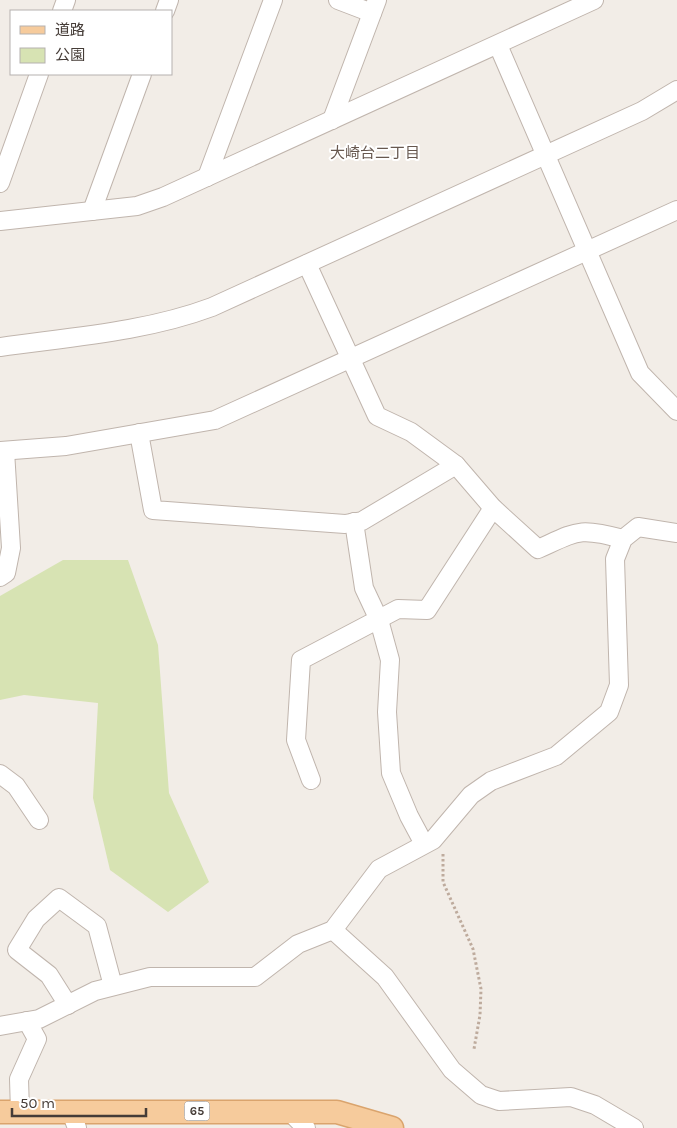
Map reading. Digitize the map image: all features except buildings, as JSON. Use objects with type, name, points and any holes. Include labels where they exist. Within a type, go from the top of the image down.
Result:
[{"type":"main road","name":"65","points":[[10,1112],[74,1120],[289,1111],[337,1112],[392,1128]]},
{"type":"street","points":[[208,177],[273,0]]},
{"type":"street","points":[[332,120],[375,6],[338,0]]},
{"type":"street","points":[[0,221],[137,206],[208,177],[594,0]]},
{"type":"street","points":[[498,45],[640,373],[677,411]]},
{"type":"street","points":[[0,183],[39,75]]},
{"type":"street","points":[[92,211],[142,75]]},
{"type":"street","points":[[0,347],[180,319],[212,307],[642,111],[677,90]]},
{"type":"street","points":[[0,577],[6,573],[11,548],[2,451],[66,446],[215,420],[677,210]]},
{"type":"street","points":[[307,264],[376,416],[411,432],[456,465],[493,508],[538,549],[576,532],[592,531],[622,539]]},
{"type":"street","points":[[139,433],[153,510],[345,524],[362,521],[456,465]]},
{"type":"street","points":[[311,780],[296,740],[301,660],[398,610],[427,610],[493,508]]},
{"type":"street","points":[[354,522],[364,588],[379,620],[390,660],[386,712],[391,774],[409,816],[430,840]]},
{"type":"street","points":[[0,1025],[38,1019],[95,991],[150,976],[255,977],[298,944],[333,930],[379,869],[430,840],[471,795],[491,781],[556,756],[609,712],[619,685],[615,559],[622,539],[638,527],[677,533]]},
{"type":"street","points":[[0,774],[16,786],[38,820]]},
{"type":"street","points":[[68,1005],[49,975],[17,950],[36,919],[59,898],[97,926],[113,986]]},
{"type":"street","points":[[333,930],[385,977],[452,1070],[481,1095],[499,1101],[571,1097],[594,1105],[634,1128]]},
{"type":"street","points":[[10,1112],[19,1079],[37,1039],[27,1021]]},
{"type":"street","points":[[289,1111],[306,1128]]},
{"type":"path","points":[[430,840],[443,847],[444,882],[473,949],[481,989],[480,1015],[474,1049]]},
{"type":"green space","points":[[63,560],[128,560],[158,645],[169,793],[209,882],[168,912],[110,870],[93,798],[98,703],[24,695],[0,700],[0,596]]},
{"type":"district","name":"大崎台二丁目","points":[[375,153]]}]
